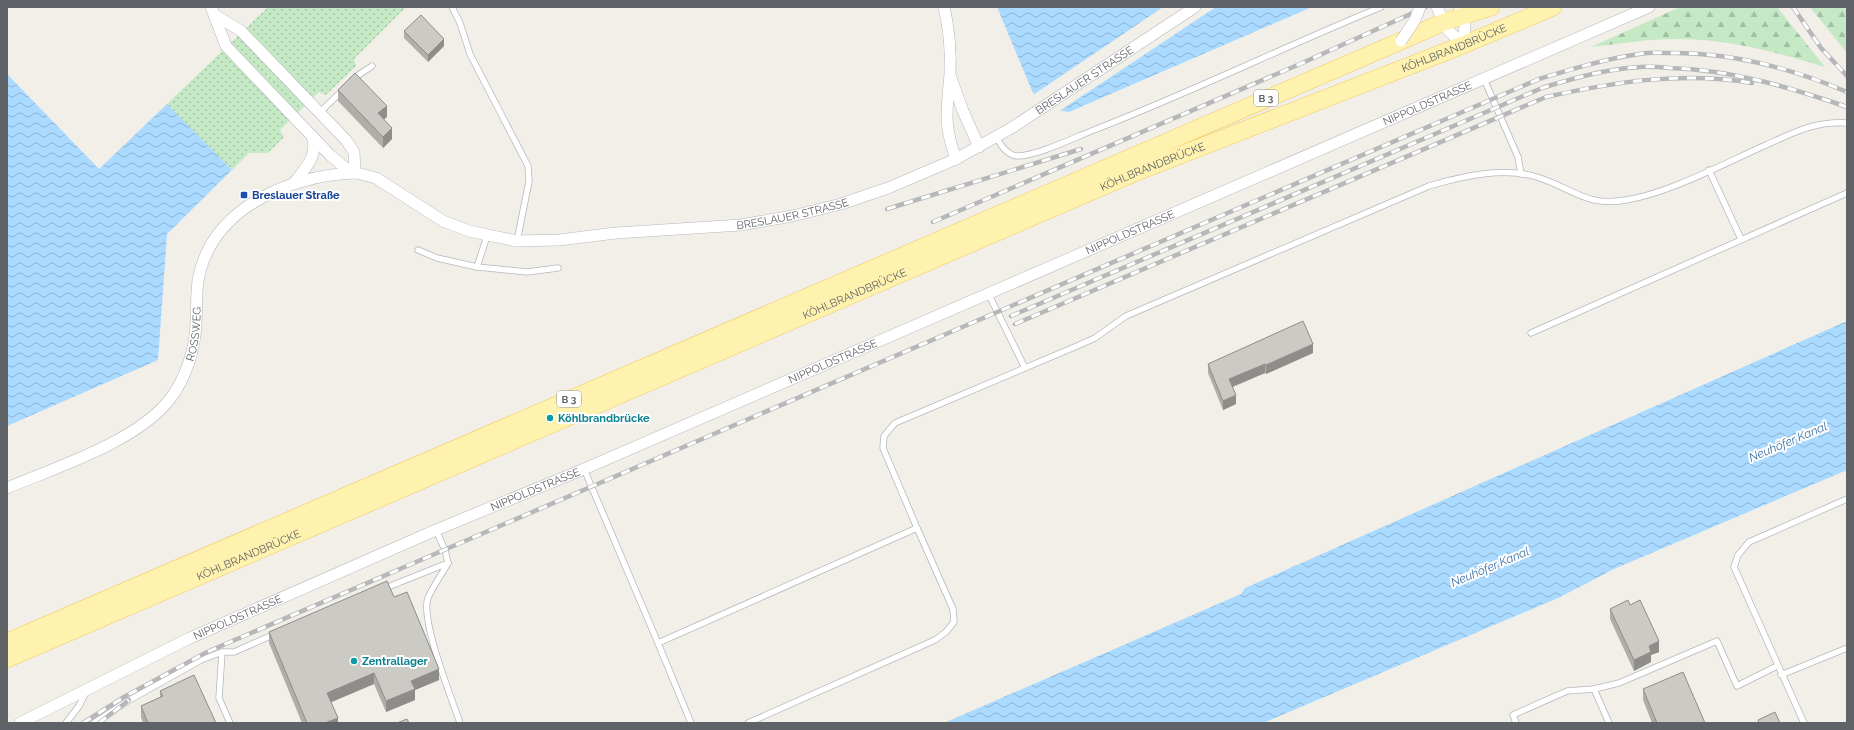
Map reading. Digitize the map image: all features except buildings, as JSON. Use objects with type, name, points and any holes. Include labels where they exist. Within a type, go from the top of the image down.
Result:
[{"type":"main road","name":"KÖHLBRANDBRÜCKE","points":[[7,642],[1401,40],[1440,15],[1491,7]]},
{"type":"main road","name":"KÖHLBRANDBRÜCKE","points":[[7,659],[1139,171],[1463,45],[1553,7]]},
{"type":"street","points":[[944,7],[950,73],[946,117],[950,143],[956,159]]},
{"type":"street","name":"BRESLAUER STRASSE","points":[[213,11],[226,46],[338,163],[354,173],[376,178],[443,222],[487,236],[517,241],[559,240],[649,230],[720,228],[768,221],[826,208],[866,196],[911,180],[979,147],[1013,127],[1195,7]]},
{"type":"street","points":[[1401,40],[1415,20],[1420,7]]},
{"type":"street","name":"NIPPOLDSTRASSE","points":[[20,723],[190,638],[436,530],[584,469],[1649,7]]},
{"type":"street","name":"BRESLAUER STRASSE","points":[[213,11],[241,31],[351,146],[354,156],[354,173]]},
{"type":"street","points":[[1462,12],[1465,26],[1463,45]]},
{"type":"street","points":[[1440,15],[1450,33],[1463,45]]},
{"type":"street","points":[[950,73],[963,111],[979,147]]},
{"type":"street","points":[[292,184],[313,156],[314,146],[312,136]]},
{"type":"street","name":"ROSSWEG","points":[[7,488],[124,437],[150,419],[162,408],[180,383],[187,366],[196,325],[198,281],[202,264],[212,245],[225,226],[241,212],[268,193],[292,184],[326,176],[354,173]]},
{"type":"lane","points":[[452,7],[460,23],[470,54],[528,166],[529,181],[517,241]]},
{"type":"lane","points":[[996,137],[1004,149],[1012,154],[1019,156],[1038,151],[1138,112],[1381,7]]},
{"type":"lane","points":[[352,81],[372,66]]},
{"type":"lane","points":[[357,76],[362,81]]},
{"type":"lane","points":[[1484,79],[1518,157],[1521,174]]},
{"type":"lane","points":[[320,112],[347,86]]},
{"type":"lane","points":[[748,723],[935,640],[946,632],[954,622],[953,609],[883,448],[884,436],[895,423],[1095,338],[1126,316],[1429,186],[1475,175],[1521,174],[1539,178],[1578,196],[1607,203],[1627,200],[1651,193],[1710,170],[1804,129],[1827,122],[1847,123]]},
{"type":"lane","points":[[1710,170],[1741,239]]},
{"type":"lane","points":[[1531,333],[1847,193]]},
{"type":"lane","points":[[477,267],[487,236]]},
{"type":"lane","points":[[418,250],[437,258],[477,267],[527,272],[558,268]]},
{"type":"lane","points":[[988,293],[1025,368]]},
{"type":"lane","points":[[584,469],[692,723]]},
{"type":"lane","points":[[1804,723],[1781,675],[1734,566],[1738,555],[1749,542],[1847,499]]},
{"type":"lane","points":[[658,643],[917,528]]},
{"type":"lane","points":[[436,530],[445,550],[448,563],[428,599],[428,623],[446,684],[460,723]]},
{"type":"lane","points":[[378,591],[448,563]]},
{"type":"lane","points":[[94,723],[201,660],[222,652],[234,652],[284,630]]},
{"type":"lane","points":[[1516,723],[1513,714],[1567,691],[1619,683],[1717,641],[1737,686],[1777,666]]},
{"type":"lane","points":[[1781,675],[1847,648]]},
{"type":"lane","points":[[222,652],[219,698],[230,723]]},
{"type":"lane","points":[[1594,688],[1609,723]]},
{"type":"lane","points":[[66,723],[76,711],[88,689]]},
{"type":"green space","points":[[268,7],[406,7],[354,59],[356,66],[326,95],[319,92],[280,130],[284,137],[268,153],[249,153],[232,170],[167,104]]},
{"type":"green space","points":[[1680,7],[1777,7],[1825,67],[1769,51],[1731,43],[1693,39],[1663,39],[1591,47]]},
{"type":"green space","points":[[1810,7],[1847,7],[1847,53]]},
{"type":"water","points":[[997,7],[1312,7],[1069,112],[1051,109],[1033,93]]},
{"type":"water","points":[[7,74],[99,169],[167,104],[232,170],[167,234],[158,360],[7,426]]},
{"type":"water","name":"Neuhöfer Kanal","points":[[1847,321],[1847,470],[1614,569],[1558,598],[1263,723],[944,723],[1241,594],[1245,588]]},
{"type":"pier","points":[[1163,7],[1216,7],[1058,112],[1049,111],[1033,95]]},
{"type":"railway","points":[[933,222],[1300,64],[1426,7]]},
{"type":"railway","points":[[1793,7],[1821,48],[1847,76]]},
{"type":"railway","points":[[83,723],[124,697],[207,652],[1539,79],[1601,61],[1626,56],[1647,53],[1696,54],[1740,59],[1783,69],[1826,83],[1847,92]]},
{"type":"railway","points":[[1011,316],[1542,88],[1578,77],[1627,68],[1655,67],[1693,69],[1738,76],[1782,86],[1847,107]]},
{"type":"railway","points":[[1015,324],[1546,97],[1623,83],[1674,78],[1700,78],[1752,83]]},
{"type":"railway","points":[[887,209],[1081,149]]},
{"type":"railway","points":[[99,723],[129,700]]},
{"type":"place","name":"Breslauer Straße","points":[[244,195]]},
{"type":"place","name":"Köhlbrandbrücke","points":[[550,418]]},
{"type":"place","name":"Zentrallager","points":[[354,661]]}]
